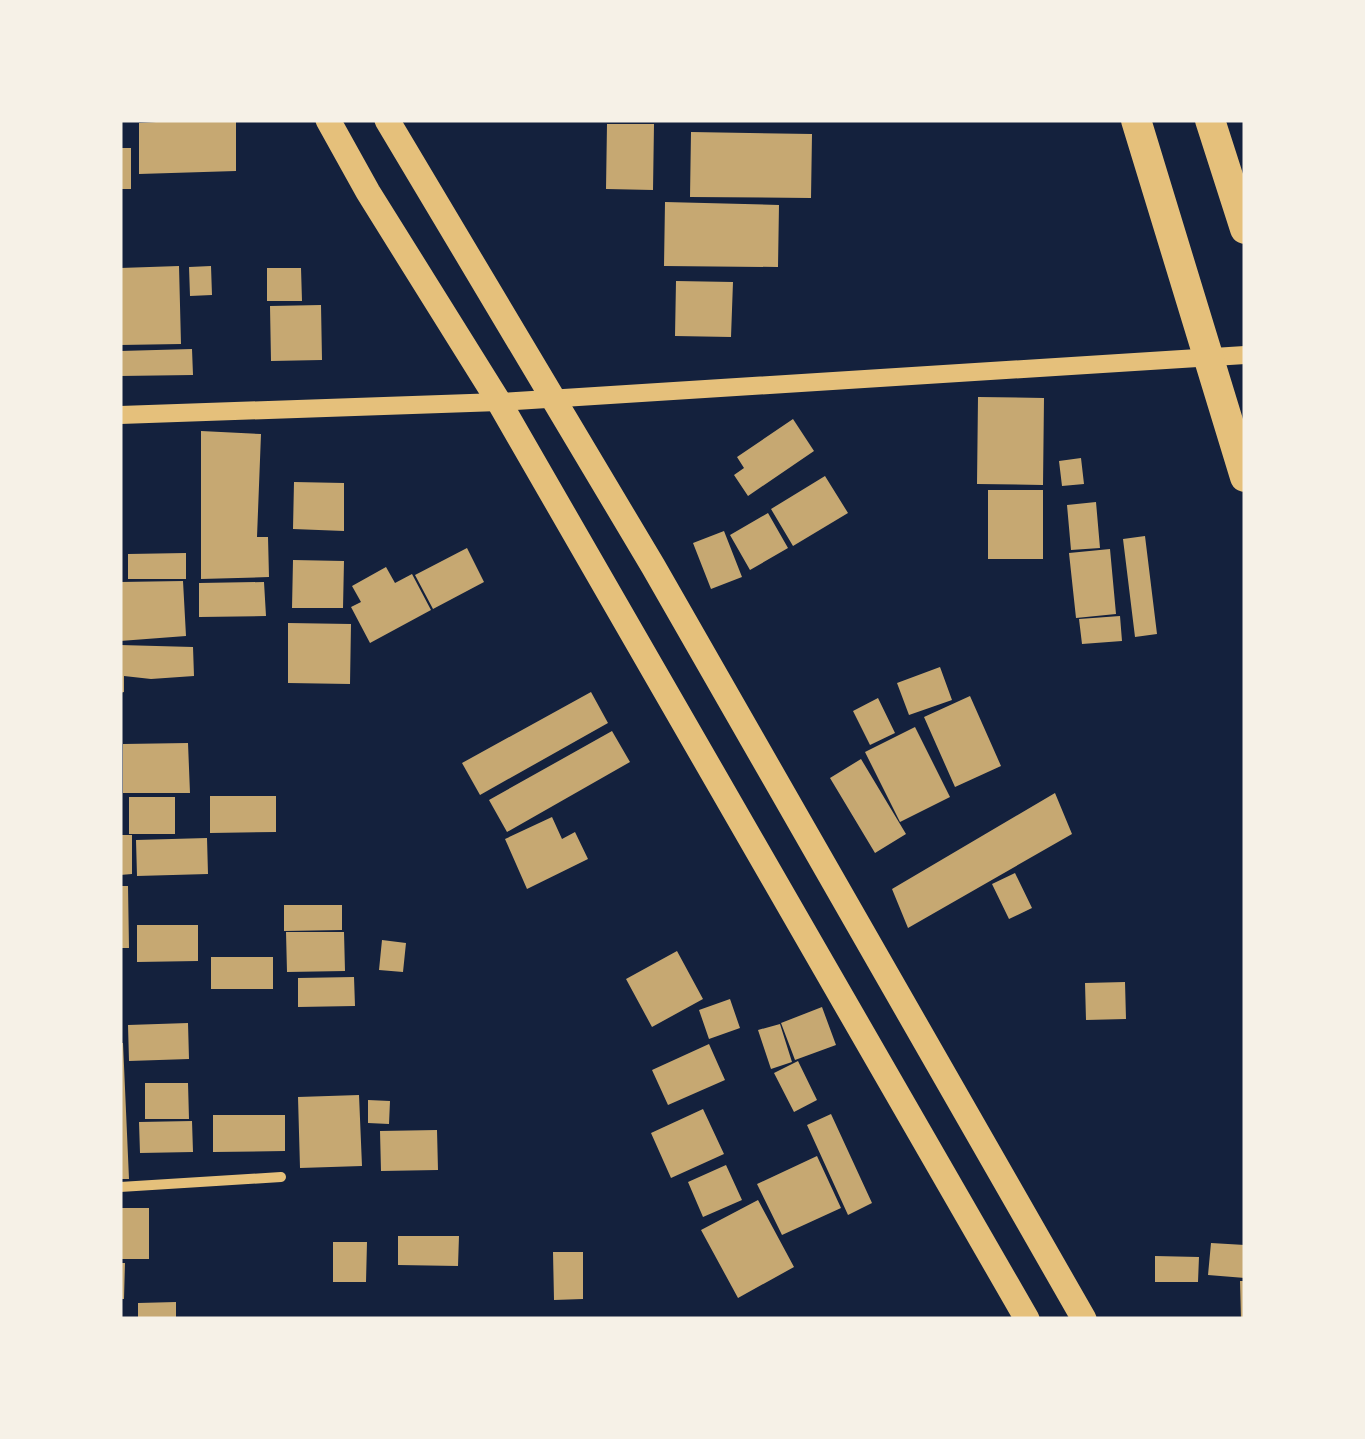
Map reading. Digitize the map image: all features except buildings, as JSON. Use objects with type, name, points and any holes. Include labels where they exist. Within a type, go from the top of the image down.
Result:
[{"type":"highway","points":[[1136,120],[1245,476]]},
{"type":"highway","points":[[1210,120],[1245,228]]},
{"type":"main road","points":[[328,120],[368,192],[499,402],[1027,1319]]},
{"type":"main road","points":[[386,120],[653,566],[1084,1319]]},
{"type":"street","points":[[120,415],[499,402],[1245,355]]},
{"type":"street","points":[[120,1187],[282,1177]]}]
